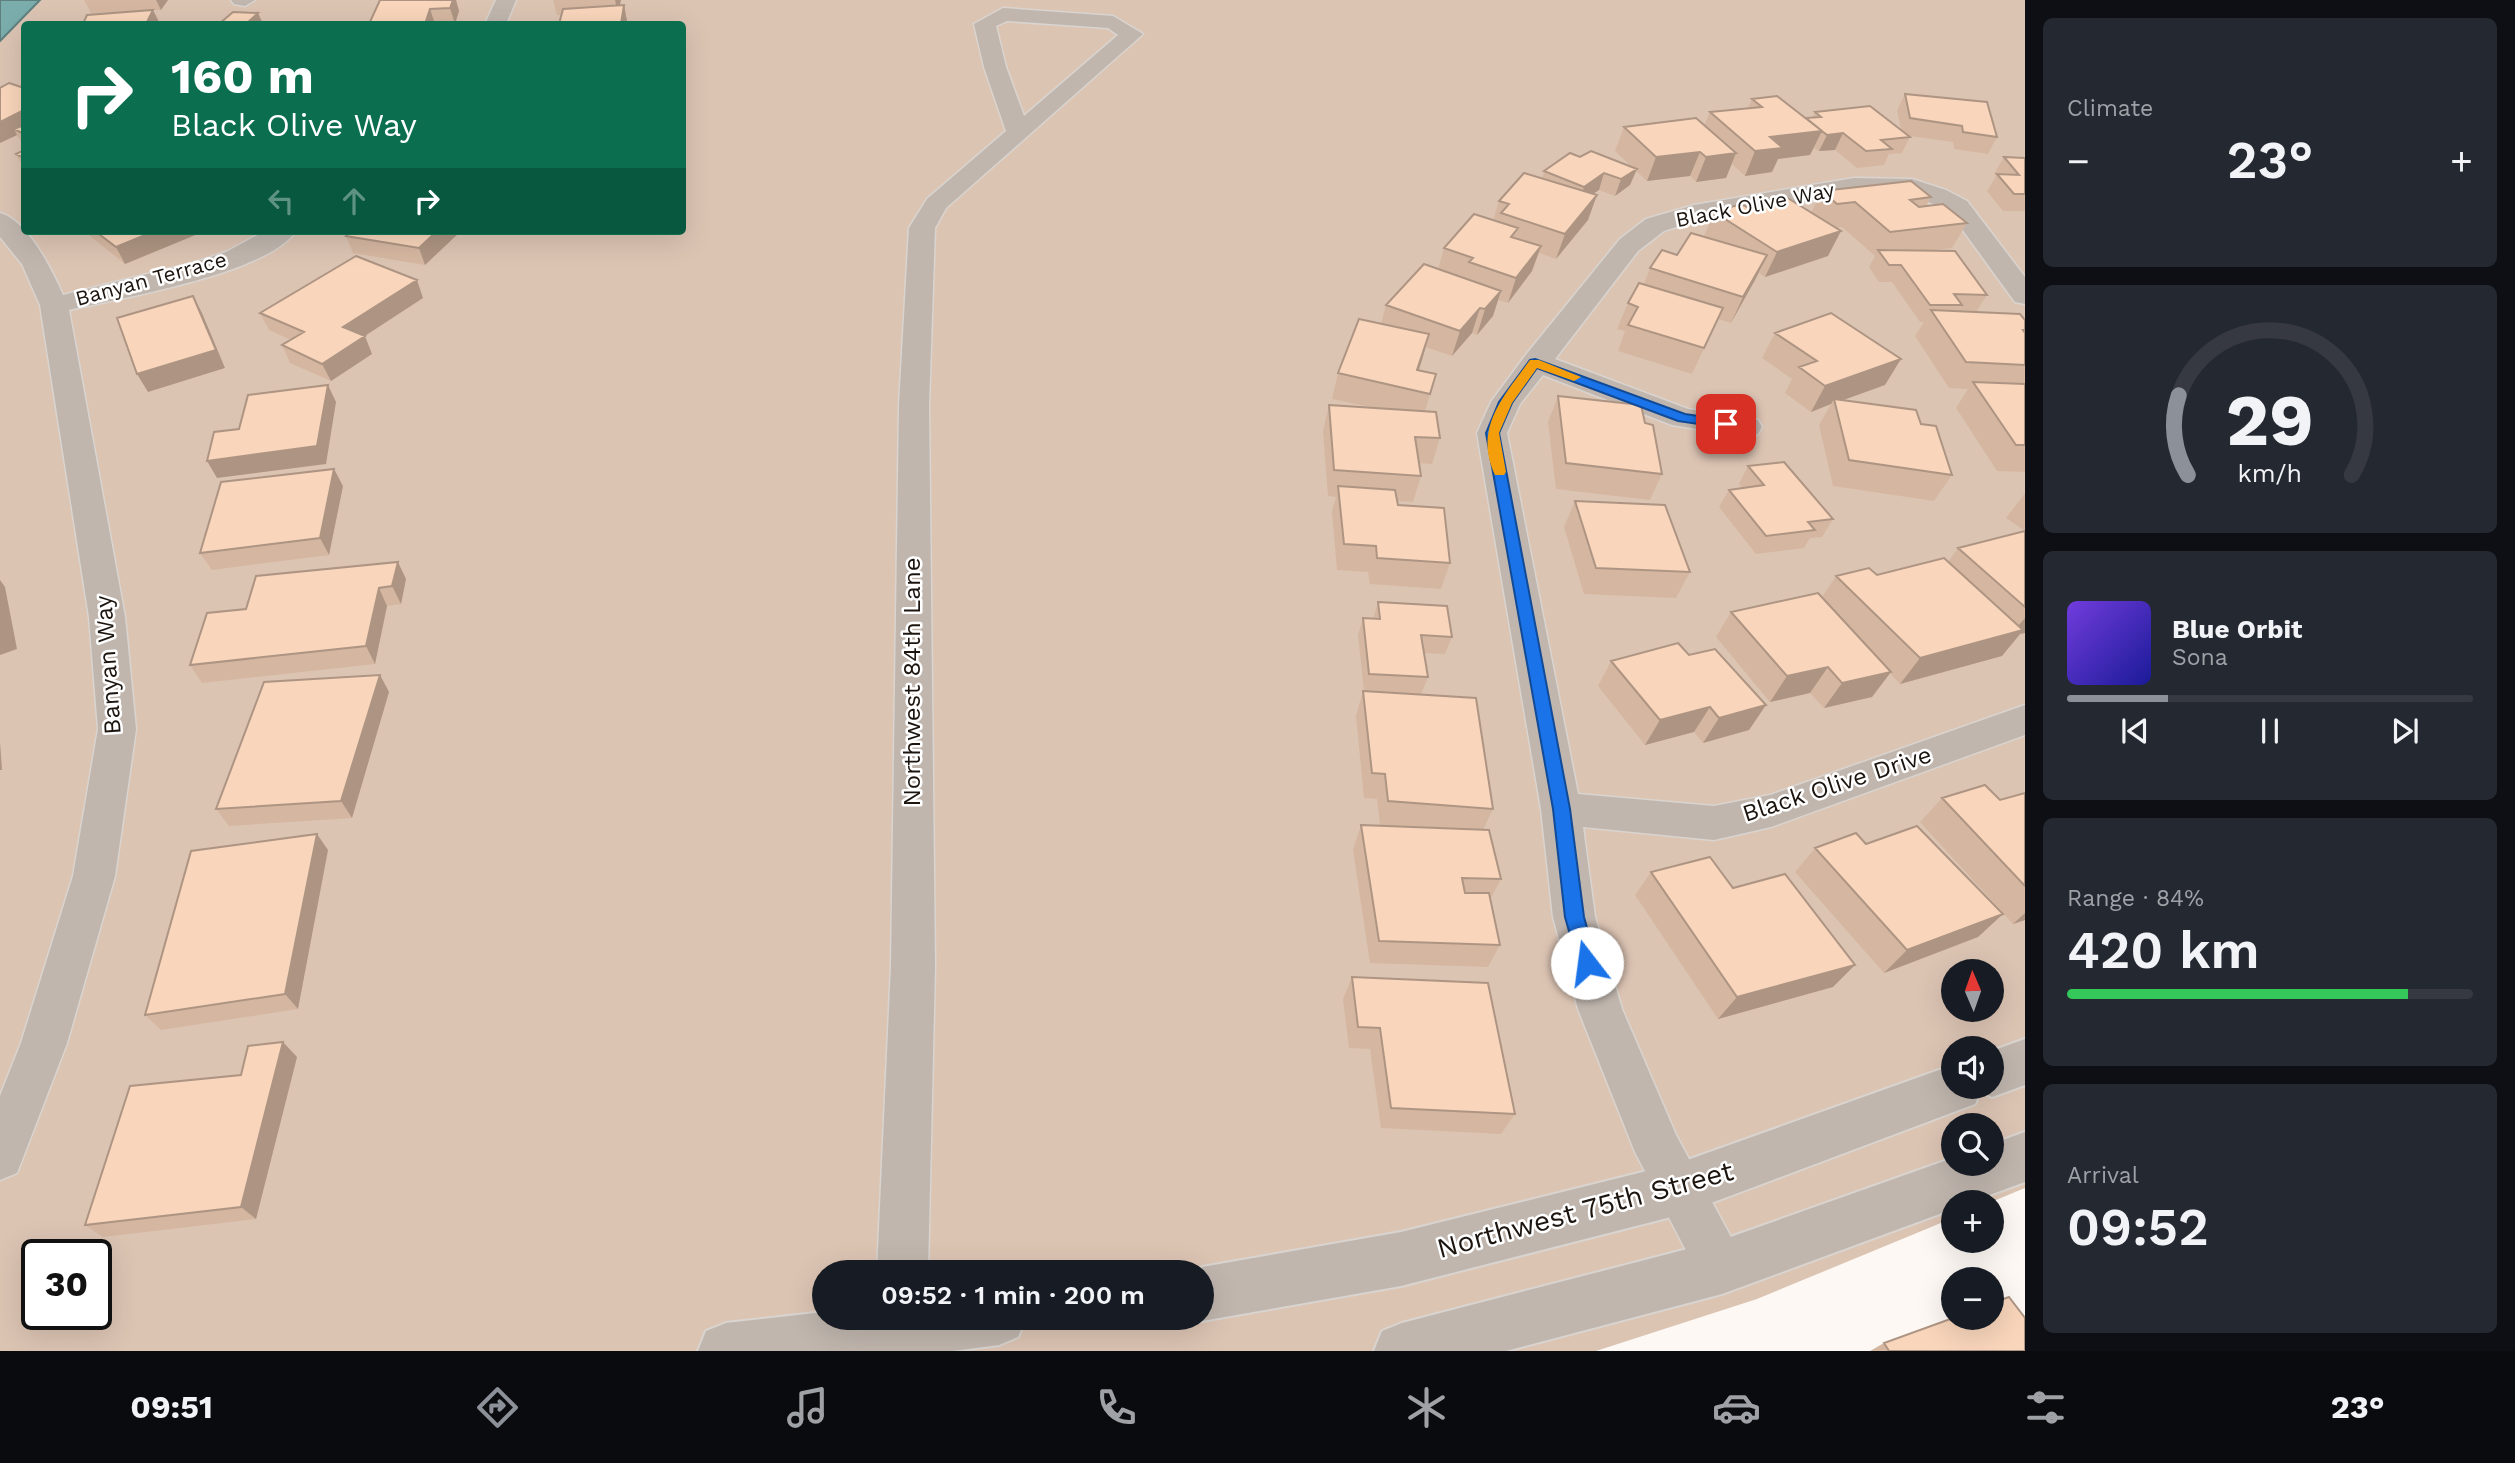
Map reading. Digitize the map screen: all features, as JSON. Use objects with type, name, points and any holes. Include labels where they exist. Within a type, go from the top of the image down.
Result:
[{"type":"street","points":[[497,21],[506,0]]},
{"type":"street","name":"Northwest 84th Lane","points":[[902,1260],[913,966],[914,405],[922,228],[936,204],[1132,34],[1113,22],[1003,14],[985,24],[995,66],[1018,132]]},
{"type":"street","name":"Black Olive Way","points":[[1722,1267],[1659,1152],[1600,1009],[1574,917],[1561,809],[1492,433],[1506,402],[1535,362],[1629,245],[1655,225],[1694,213],[1854,186],[1912,187],[1937,195],[1958,206],[2025,296]]},
{"type":"street","name":"Banyan Way","points":[[0,221],[36,262],[54,304],[107,617],[117,729],[94,876],[44,1043],[0,1156]]},
{"type":"street","name":"Banyan Terrace","points":[[54,304],[175,277],[230,258],[275,235]]},
{"type":"street","points":[[1535,362],[1683,418],[1747,427]]},
{"type":"street","name":"Black Olive Drive","points":[[1561,809],[1714,823],[1771,811],[2025,720]]},
{"type":"street","points":[[2004,1070],[2025,1062]]},
{"type":"street","name":"Northwest 75th Street","points":[[1214,1292],[1401,1259],[1679,1189],[1941,1093]]},
{"type":"street","points":[[1402,1351],[1722,1267],[2025,1157]]},
{"type":"street","points":[[726,1351],[921,1330]]},
{"type":"shaded area","points":[[0,0],[2025,0],[2025,1188],[2004,1197],[2004,1190],[1941,1190],[1941,1223],[1757,1299],[1596,1351],[0,1351]]},
{"type":"water","points":[[0,0],[40,0],[0,41]]},
{"type":"building","points":[[380,0],[453,0],[450,8],[430,9],[426,21],[370,21]]},
{"type":"building","points":[[624,5],[621,21],[560,21],[563,9]]},
{"type":"building","points":[[153,10],[148,21],[84,21],[87,15]]},
{"type":"building","points":[[233,12],[258,13],[249,21],[222,21]]},
{"type":"building","points":[[9,83],[21,87],[21,112],[0,122],[0,88]]},
{"type":"building","points":[[1905,94],[1987,102],[1997,137],[1963,132],[1962,126],[1910,118]]},
{"type":"building","points":[[1777,96],[1822,131],[1770,137],[1783,148],[1755,151],[1710,112],[1762,107],[1752,99]]},
{"type":"building","points":[[1870,106],[1910,137],[1881,140],[1892,149],[1866,151],[1843,133],[1827,135],[1806,118],[1821,117],[1815,112]]},
{"type":"building","points":[[1696,118],[1736,153],[1706,157],[1700,152],[1656,157],[1624,127]]},
{"type":"building","points":[[1591,151],[1637,169],[1621,179],[1604,173],[1584,187],[1544,171],[1570,153],[1580,157]]},
{"type":"building","points":[[2004,157],[2025,158],[2025,194],[2014,194],[1997,174],[2019,175]]},
{"type":"building","points":[[1524,173],[1597,195],[1565,234],[1501,213],[1509,204],[1499,201]]},
{"type":"building","points":[[1911,181],[1931,197],[1910,200],[1919,207],[1943,204],[1967,223],[1890,232],[1855,202],[1837,204],[1822,191]]},
{"type":"building","points":[[1786,197],[1841,231],[1777,252],[1714,212],[1741,204],[1749,208]]},
{"type":"building","points":[[1474,214],[1518,228],[1511,237],[1541,246],[1516,278],[1469,262],[1473,258],[1444,248]]},
{"type":"building","points":[[1691,233],[1767,255],[1743,297],[1650,268],[1662,250],[1677,255]]},
{"type":"building","points":[[100,235],[145,235],[116,247]]},
{"type":"building","points":[[347,235],[433,235],[419,248]]},
{"type":"building","points":[[1878,250],[1955,251],[1987,295],[1954,294],[1962,305],[1930,305],[1901,265],[1889,265]]},
{"type":"building","points":[[356,256],[417,280],[343,327],[365,336],[322,364],[282,345],[304,332],[260,313]]},
{"type":"building","points":[[1424,264],[1501,291],[1485,309],[1480,308],[1460,331],[1386,305]]},
{"type":"building","points":[[1639,283],[1723,308],[1704,348],[1628,325],[1638,307],[1628,303]]},
{"type":"building","points":[[193,296],[216,350],[137,374],[117,318]]},
{"type":"building","points":[[1931,310],[2020,314],[2025,320],[2025,365],[1966,362]]},
{"type":"building","points":[[1831,313],[1901,359],[1825,386],[1799,367],[1817,361],[1775,333]]},
{"type":"building","points":[[1359,319],[1429,334],[1417,370],[1436,374],[1430,394],[1338,373]]},
{"type":"building","points":[[1973,382],[2025,384],[2025,445],[2016,445]]},
{"type":"building","points":[[328,385],[317,446],[207,461],[214,432],[239,429],[248,395]]},
{"type":"building","points":[[1558,396],[1641,405],[1645,423],[1653,425],[1662,474],[1566,463]]},
{"type":"building","points":[[1834,399],[1916,410],[1921,424],[1936,426],[1952,475],[1849,460]]},
{"type":"building","points":[[1329,405],[1436,412],[1440,438],[1415,437],[1421,476],[1334,470]]},
{"type":"building","points":[[1784,462],[1833,519],[1808,522],[1815,530],[1766,536],[1729,490],[1764,485],[1748,466]]},
{"type":"building","points":[[334,469],[320,538],[200,553],[221,482]]},
{"type":"building","points":[[1338,486],[1395,490],[1398,505],[1444,508],[1450,563],[1377,558],[1376,546],[1344,544]]},
{"type":"building","points":[[1575,501],[1665,505],[1690,572],[1596,568]]},
{"type":"building","points":[[2025,531],[2025,607],[1958,548]]},
{"type":"building","points":[[1944,558],[2023,630],[1920,658],[1836,576],[1869,568],[1877,575]]},
{"type":"building","points":[[398,562],[392,586],[379,588],[366,646],[190,665],[207,613],[246,609],[256,576]]},
{"type":"building","points":[[1818,593],[1891,672],[1842,683],[1828,667],[1787,676],[1731,612]]},
{"type":"building","points":[[1378,602],[1447,606],[1452,637],[1421,635],[1428,677],[1369,674],[1363,618],[1380,619]]},
{"type":"building","points":[[1678,643],[1689,655],[1715,649],[1766,705],[1719,718],[1710,707],[1660,720],[1611,661]]},
{"type":"building","points":[[380,675],[341,801],[216,809],[264,682]]},
{"type":"building","points":[[1363,691],[1476,698],[1493,809],[1388,801],[1385,774],[1372,773]]},
{"type":"building","points":[[1985,785],[2000,800],[2025,793],[2025,886],[1942,798]]},
{"type":"building","points":[[1361,825],[1489,830],[1501,879],[1462,878],[1465,893],[1489,893],[1500,945],[1379,941]]},
{"type":"building","points":[[1917,826],[2003,914],[1907,950],[1815,848],[1856,833],[1866,844]]},
{"type":"building","points":[[317,834],[285,994],[145,1015],[191,851]]},
{"type":"building","points":[[1710,857],[1733,888],[1785,874],[1855,965],[1737,997],[1651,872]]},
{"type":"building","points":[[1352,977],[1488,983],[1515,1114],[1391,1108],[1380,1028],[1358,1027]]},
{"type":"building","points":[[283,1042],[241,1207],[85,1225],[130,1086],[241,1075],[248,1046]]},
{"type":"building","points":[[2009,1297],[2025,1318],[2025,1351],[1889,1351],[1884,1343],[1941,1322],[1941,1330],[2004,1330],[2004,1299]]},
{"type":"slow traffic","points":[[1499,472],[1492,433],[1506,402],[1535,362],[1574,377]]},
{"type":"route","points":[[1587,963],[1574,917],[1561,809],[1492,433],[1506,402],[1535,362],[1683,418],[1726,424]]}]
